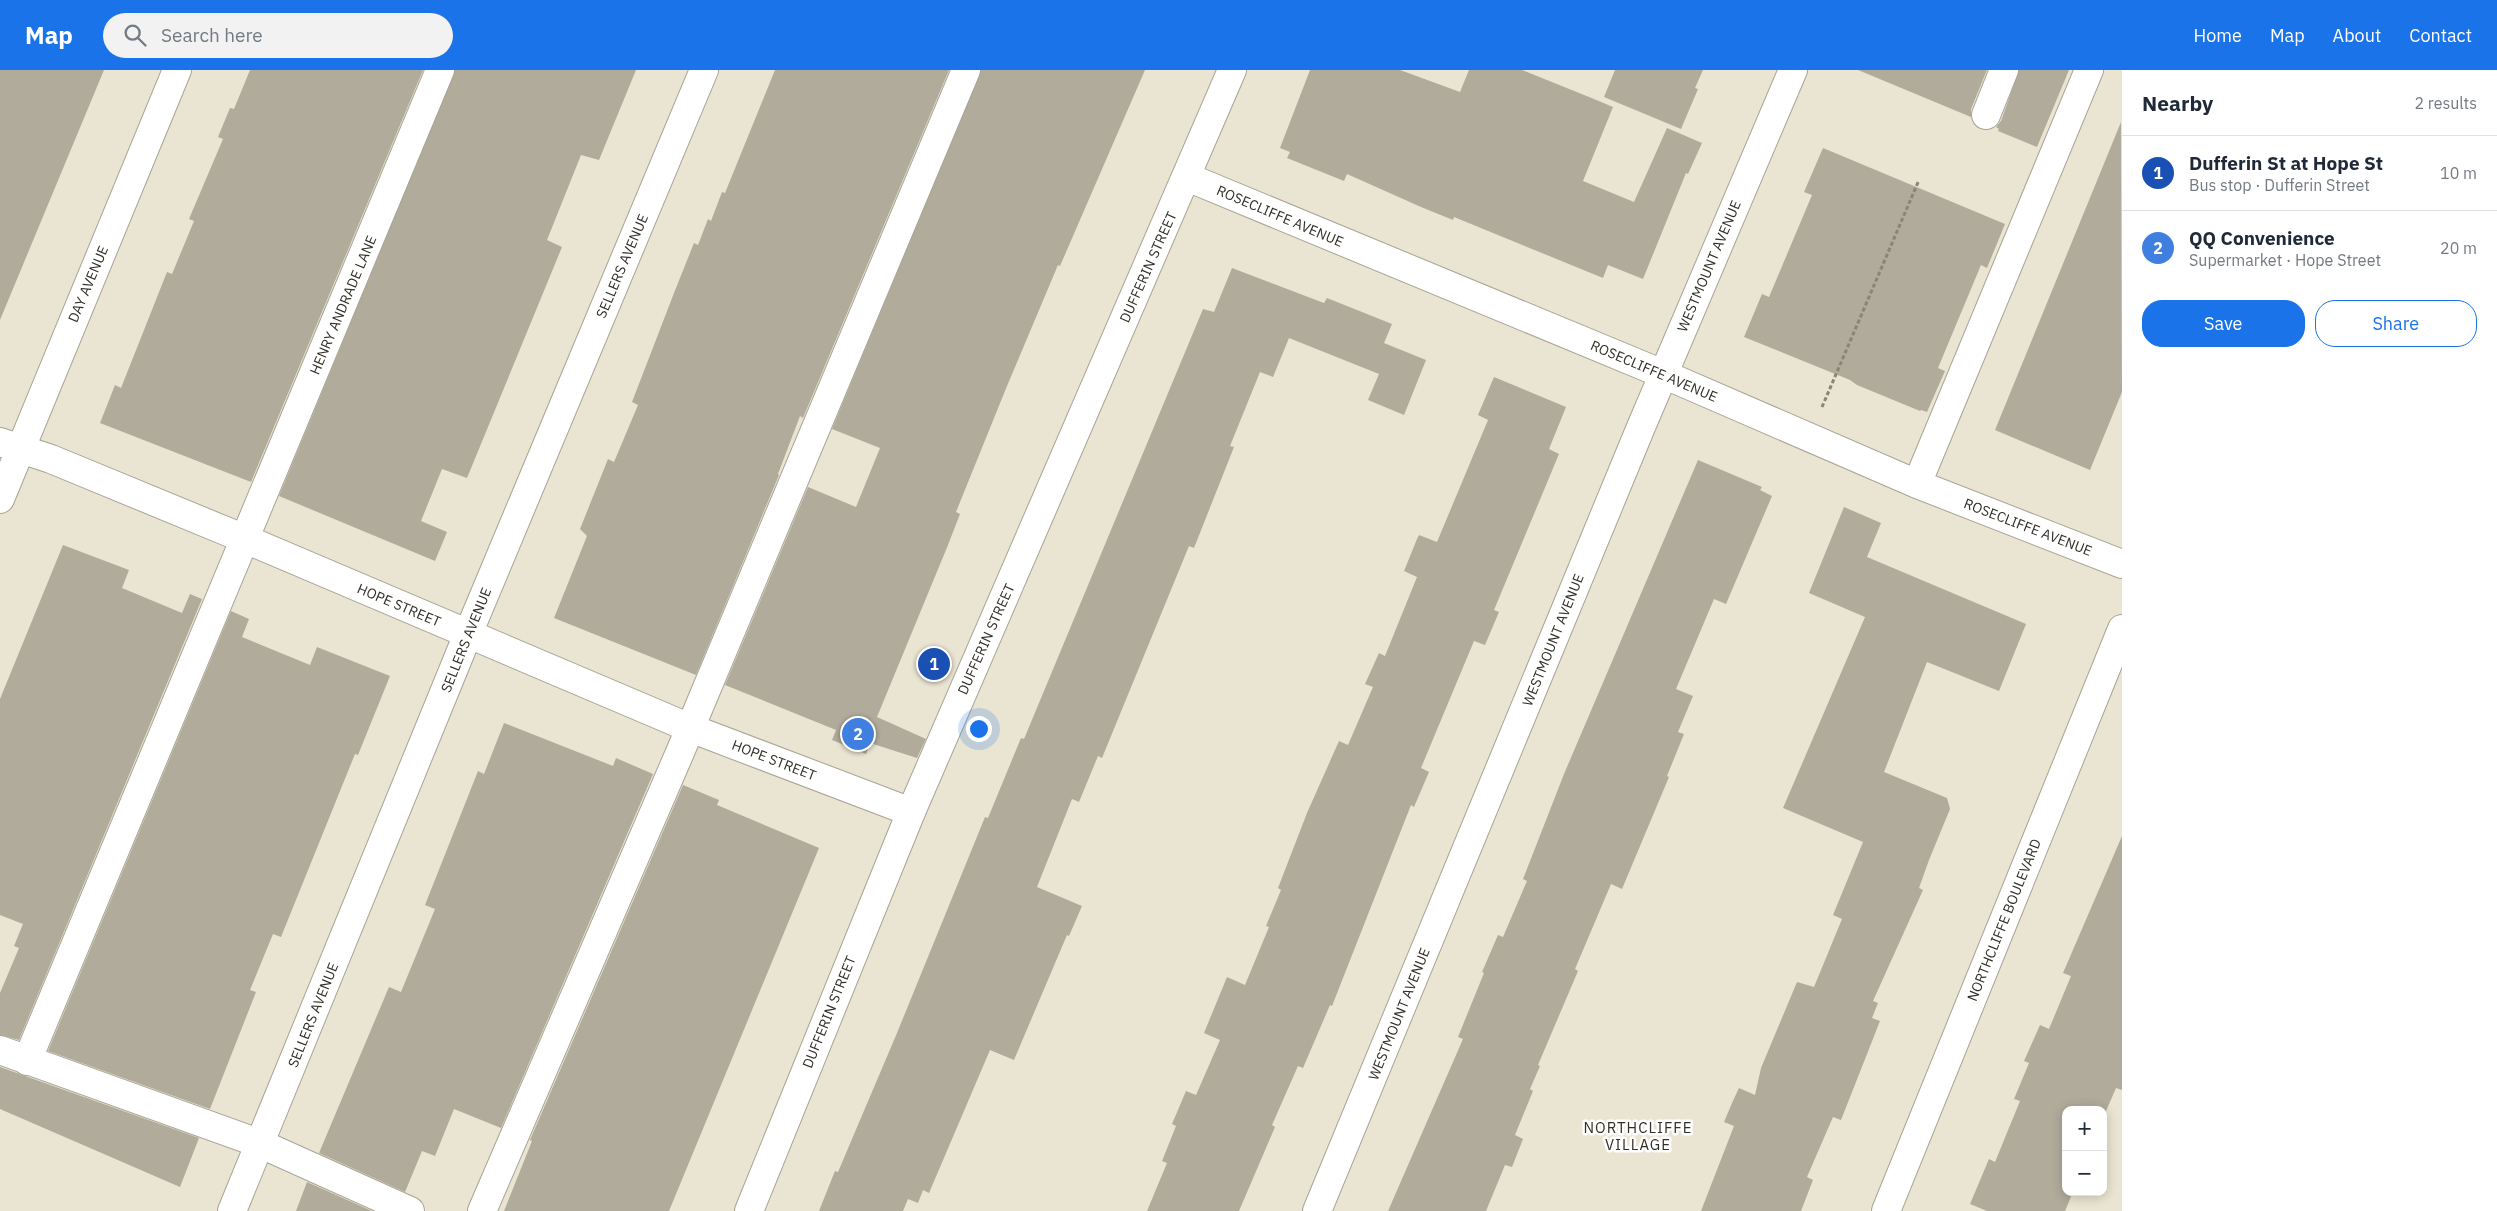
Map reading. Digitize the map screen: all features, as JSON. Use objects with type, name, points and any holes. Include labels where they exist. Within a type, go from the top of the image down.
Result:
[{"type":"street","name":"DAY AVENUE","points":[[0,499],[10,446],[177,70]]},
{"type":"street","name":"HENRY ANDRADE LANE","points":[[27,1061],[440,70]]},
{"type":"street","name":"SELLERS AVENUE","points":[[232,1211],[468,634],[704,70]]},
{"type":"street","points":[[482,1211],[690,728],[966,70]]},
{"type":"street","name":"DUFFERIN STREET","points":[[749,1211],[911,812],[1232,70]]},
{"type":"street","name":"WESTMOUNT AVENUE","points":[[1317,1211],[1663,374],[1793,70]]},
{"type":"street","points":[[1986,115],[2004,70]]},
{"type":"street","points":[[1917,484],[2089,70]]},
{"type":"street","name":"ROSECLIFFE AVENUE","points":[[1187,177],[1663,374],[1917,484],[2122,564]]},
{"type":"street","name":"HOPE STREET","points":[[10,446],[51,459],[245,539],[690,728],[911,812]]},
{"type":"street","name":"NORTHCLIFFE BOULEVARD","points":[[1886,1211],[2122,629]]},
{"type":"street","points":[[0,1050],[261,1144],[410,1211]]},
{"type":"path","points":[[1820,411],[1919,180]]},
{"type":"building","points":[[0,70],[104,70],[0,320]]},
{"type":"building","points":[[250,70],[423,70],[251,482],[100,423],[115,385],[121,388],[167,272],[172,274],[194,221],[189,219],[223,139],[218,137],[230,108],[234,109]]},
{"type":"building","points":[[455,70],[636,70],[599,160],[581,155],[547,240],[562,247],[467,478],[442,469],[421,521],[447,532],[435,561],[279,496]]},
{"type":"building","points":[[775,70],[949,70],[803,418],[800,416],[779,475],[696,675],[554,618],[587,536],[580,529],[608,459],[614,462],[638,405],[632,402],[694,243],[698,245],[708,219],[711,221],[722,192],[725,193]]},
{"type":"building","points":[[981,70],[1145,70],[1060,266],[1058,265],[1007,386],[956,512],[960,514],[948,545],[877,717],[926,739],[917,758],[870,743],[866,754],[832,740],[836,730],[725,685],[808,487],[856,507],[880,448],[832,429]]},
{"type":"building","points":[[1310,70],[1400,70],[1460,92],[1469,70],[1522,70],[1594,99],[1613,107],[1583,181],[1634,202],[1667,128],[1702,143],[1688,174],[1686,173],[1643,279],[1608,265],[1603,278],[1454,217],[1453,220],[1421,207],[1347,174],[1344,181],[1287,158],[1290,152],[1280,148]]},
{"type":"building","points":[[1615,70],[1703,70],[1695,88],[1698,89],[1681,129],[1604,97]]},
{"type":"building","points":[[1858,70],[1987,70],[1971,109],[1971,117]]},
{"type":"building","points":[[2019,70],[2069,70],[2037,147],[1998,131],[1999,129],[1996,127],[2001,121]]},
{"type":"building","points":[[2121,122],[2122,392],[2090,470],[1995,430]]},
{"type":"building","points":[[1823,148],[2005,224],[1987,268],[1981,265],[1938,368],[1945,371],[1927,412],[1920,411],[1744,337],[1762,294],[1769,297],[1812,195],[1804,192]]},
{"type":"building","points":[[1232,268],[1324,303],[1327,298],[1392,324],[1384,343],[1426,360],[1404,415],[1368,400],[1379,374],[1289,338],[1273,377],[1260,372],[1230,446],[1234,447],[1194,548],[1189,546],[1102,758],[1098,756],[1079,802],[1072,799],[1037,887],[1082,906],[1069,936],[1067,935],[1014,1060],[990,1050],[929,1193],[923,1190],[918,1203],[908,1199],[903,1211],[819,1211],[835,1171],[838,1172],[897,1033],[985,817],[988,818],[1021,738],[1024,739],[1203,309],[1214,312]]},
{"type":"building","points":[[1494,377],[1566,407],[1549,449],[1559,454],[1494,610],[1499,612],[1485,645],[1474,641],[1421,768],[1429,772],[1414,807],[1411,805],[1332,1006],[1330,1005],[1303,1068],[1298,1066],[1272,1125],[1275,1127],[1239,1211],[1147,1211],[1167,1163],[1162,1161],[1176,1126],[1172,1124],[1186,1091],[1196,1095],[1220,1040],[1204,1033],[1227,977],[1245,985],[1269,927],[1266,926],[1281,890],[1278,888],[1307,813],[1339,741],[1348,745],[1373,687],[1365,684],[1379,653],[1385,656],[1417,577],[1404,571],[1417,539],[1419,535],[1437,542],[1488,420],[1478,415]]},
{"type":"building","points":[[1698,460],[1762,487],[1760,490],[1772,496],[1726,604],[1714,599],[1676,689],[1693,696],[1678,732],[1684,734],[1667,776],[1669,777],[1622,889],[1611,884],[1575,969],[1578,971],[1538,1065],[1540,1066],[1530,1089],[1533,1091],[1515,1135],[1523,1139],[1512,1167],[1505,1165],[1486,1211],[1388,1211],[1463,1039],[1458,1037],[1484,973],[1482,972],[1498,935],[1503,937],[1527,881],[1523,879],[1564,774]]},
{"type":"building","points":[[1844,507],[1881,523],[1867,557],[2026,624],[1999,691],[1927,662],[1884,772],[1947,798],[1950,809],[1919,888],[1923,890],[1873,1001],[1878,1003],[1872,1018],[1880,1021],[1841,1120],[1833,1117],[1807,1177],[1813,1180],[1801,1211],[1701,1211],[1734,1126],[1724,1122],[1732,1103],[1739,1088],[1755,1095],[1761,1068],[1797,982],[1814,987],[1842,919],[1833,915],[1863,842],[1783,808],[1865,617],[1809,593]]},
{"type":"building","points":[[63,545],[129,570],[122,588],[182,613],[190,594],[202,599],[19,1040],[0,1035],[0,993],[19,948],[14,946],[23,924],[0,915],[0,699]]},
{"type":"building","points":[[231,611],[249,619],[242,637],[310,665],[317,647],[390,676],[358,755],[355,754],[281,937],[273,934],[250,990],[256,992],[210,1109],[48,1051]]},
{"type":"building","points":[[504,723],[613,766],[616,758],[653,774],[501,1128],[454,1109],[435,1156],[422,1151],[405,1192],[319,1153],[389,987],[401,992],[435,909],[425,905],[478,771],[484,774]]},
{"type":"building","points":[[683,785],[719,800],[717,805],[819,848],[669,1211],[504,1211],[532,1141],[530,1140]]},
{"type":"building","points":[[2122,836],[2122,1090],[2116,1088],[2107,1109],[2107,1106],[2062,1106],[2062,1196],[2071,1196],[2065,1211],[1987,1211],[1970,1204],[1989,1159],[1995,1162],[2020,1101],[2014,1099],[2029,1063],[2024,1061],[2040,1025],[2049,1029],[2071,976],[2063,973]]},
{"type":"building","points":[[0,1067],[199,1138],[180,1187],[0,1109]]},
{"type":"building","points":[[307,1182],[372,1211],[296,1211]]},
{"type":"place","name":"Dufferin St at Hope St","points":[[934,664]]},
{"type":"place","name":"QQ Convenience","points":[[858,734]]},
{"type":"district","name":"NORTHCLIFFE VILLAGE","points":[[1638,1136]]}]
